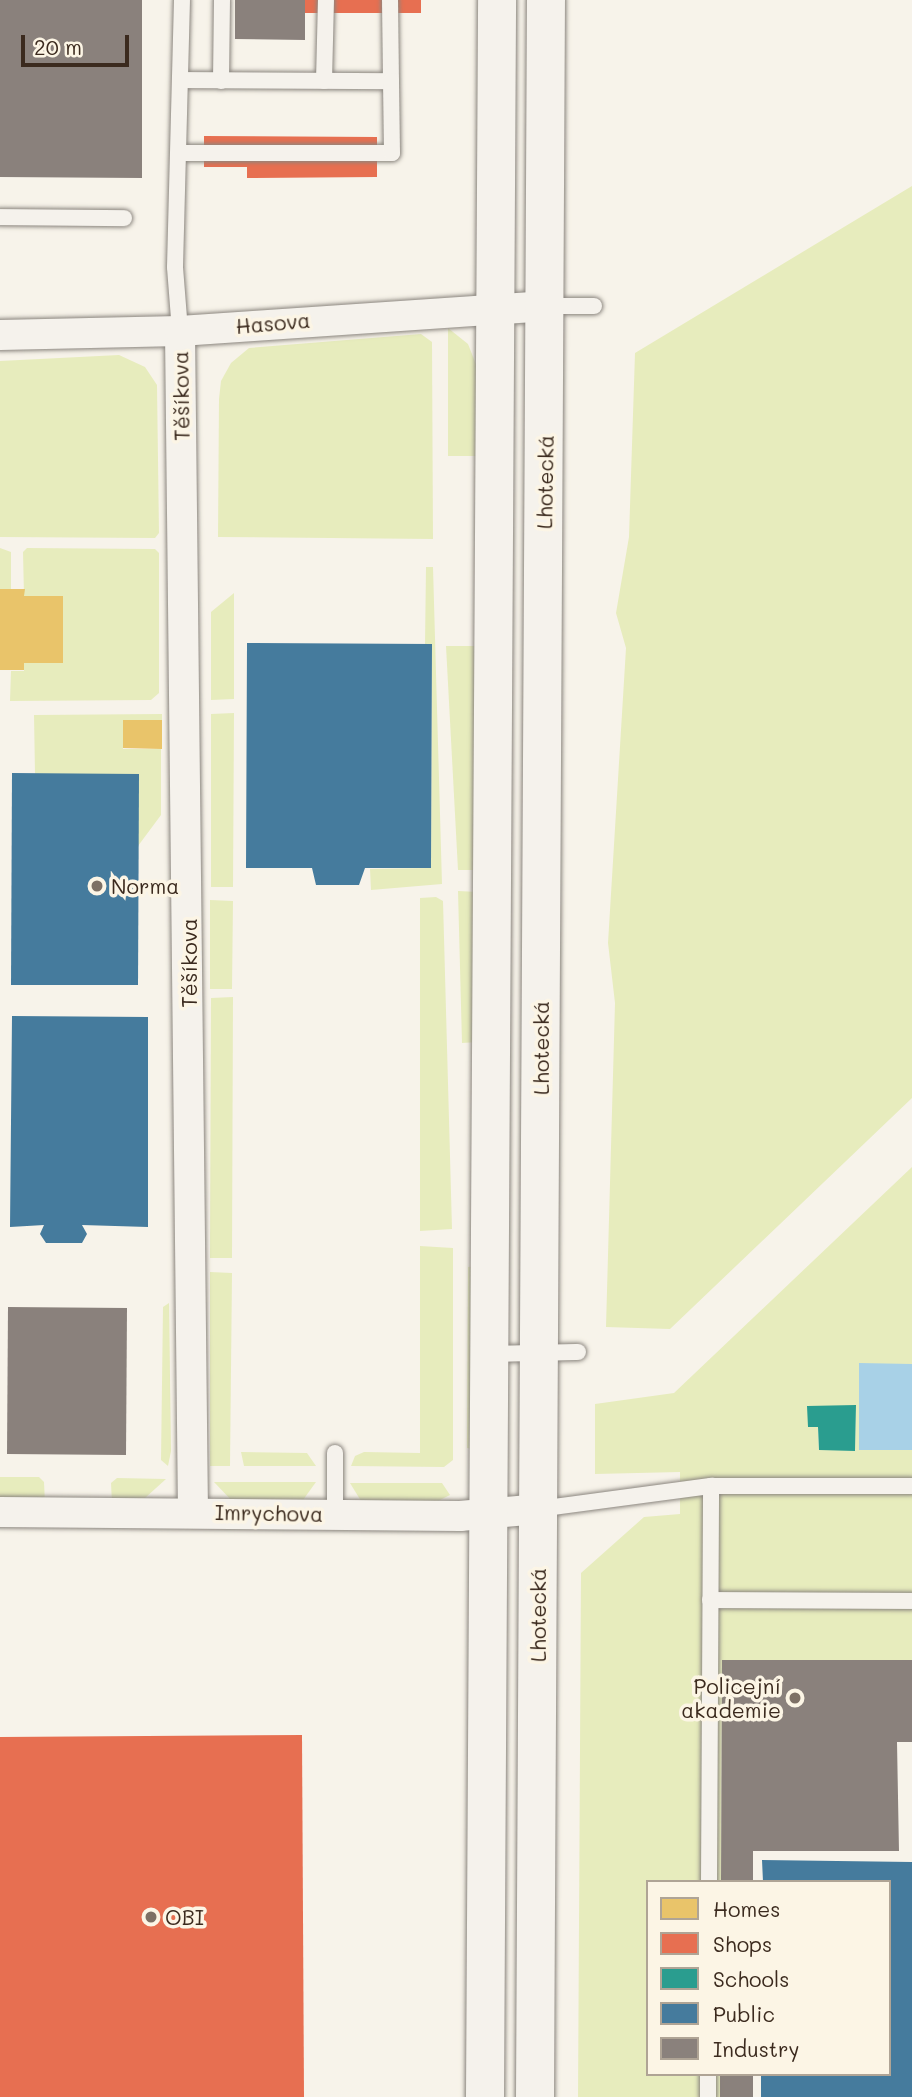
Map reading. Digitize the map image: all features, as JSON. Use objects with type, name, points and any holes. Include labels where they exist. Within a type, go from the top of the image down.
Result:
[{"type":"street","points":[[485,2097],[498,0]]},
{"type":"street","name":"Lhotecká","points":[[535,2097],[547,306],[546,0]]},
{"type":"street","name":"Hasova","points":[[0,335],[180,331],[547,306]]},
{"type":"street","name":"Těšíkova","points":[[180,331],[193,1511]]},
{"type":"street","name":"Imrychova","points":[[0,1513],[193,1511],[487,1515],[538,1509]]},
{"type":"lane","points":[[180,331],[175,267],[181,0]]},
{"type":"lane","points":[[222,0],[222,81]]},
{"type":"lane","points":[[324,81],[326,0]]},
{"type":"lane","points":[[179,153],[393,153],[390,0]]},
{"type":"lane","points":[[180,79],[391,81]]},
{"type":"lane","points":[[0,217],[124,218]]},
{"type":"lane","points":[[547,306],[594,306]]},
{"type":"lane","points":[[488,1354],[578,1352]]},
{"type":"lane","points":[[335,1453],[335,1514]]},
{"type":"lane","points":[[709,1880],[711,1486]]},
{"type":"lane","points":[[538,1509],[711,1486],[912,1486]]},
{"type":"lane","points":[[710,1601],[912,1601]]},
{"type":"lane","points":[[708,2076],[708,2097]]},
{"type":"green space","points":[[912,186],[912,1098],[670,1329],[606,1327],[615,1003],[608,943],[626,648],[616,613],[629,537],[635,353]]},
{"type":"green space","points":[[448,328],[468,344],[479,372],[480,456],[448,456]]},
{"type":"green space","points":[[421,334],[432,342],[433,539],[218,537],[219,399],[221,381],[231,363],[249,348]]},
{"type":"green space","points":[[119,355],[145,367],[157,385],[159,533],[155,538],[0,537],[0,361]]},
{"type":"green space","points":[[0,548],[11,552],[11,590],[0,590]]},
{"type":"green space","points":[[27,548],[155,549],[159,553],[159,693],[151,700],[10,701],[11,671],[24,671],[24,663],[63,663],[63,597],[24,596],[23,552]]},
{"type":"green space","points":[[426,567],[433,567],[442,884],[371,890],[370,869],[431,868],[432,645],[425,644]]},
{"type":"green space","points":[[234,593],[234,699],[211,700],[211,612]]},
{"type":"green space","points":[[446,646],[476,646],[478,870],[458,870]]},
{"type":"green space","points":[[234,713],[233,887],[211,887],[211,714]]},
{"type":"green space","points":[[162,714],[162,720],[123,721],[123,749],[161,749],[161,815],[138,846],[35,774],[34,715]]},
{"type":"green space","points":[[458,891],[478,892],[478,1042],[462,1043]]},
{"type":"green space","points":[[436,897],[443,901],[452,1229],[420,1231],[420,898]]},
{"type":"green space","points":[[210,900],[233,901],[232,989],[210,989]]},
{"type":"green space","points":[[233,997],[232,1258],[210,1258],[211,998]]},
{"type":"green space","points":[[912,1167],[912,1660],[722,1660],[721,1880],[646,1880],[646,2076],[720,2076],[720,2097],[578,2097],[581,1573],[644,1517],[680,1514],[680,1472],[595,1474],[595,1404],[674,1393]],"holes":[[[808,1406],[856,1406],[855,1450],[819,1450],[818,1427],[808,1426]]]},
{"type":"green space","points":[[420,1246],[453,1248],[453,1460],[444,1467],[351,1466],[355,1456],[364,1452],[420,1453]]},
{"type":"green space","points":[[475,1266],[474,1449],[467,1448],[468,1267]]},
{"type":"green space","points":[[210,1272],[232,1273],[230,1466],[210,1466]]},
{"type":"green space","points":[[169,1303],[171,1451],[168,1466],[161,1460],[163,1307]]},
{"type":"green space","points":[[241,1452],[307,1453],[316,1466],[244,1466]]},
{"type":"green space","points":[[0,1477],[39,1477],[44,1482],[45,1504],[0,1504]]},
{"type":"green space","points":[[117,1478],[166,1479],[145,1498],[112,1504],[111,1483]]},
{"type":"green space","points":[[214,1482],[316,1482],[303,1500],[233,1502]]},
{"type":"green space","points":[[350,1483],[442,1483],[450,1495],[434,1503],[361,1501]]},
{"type":"water","points":[[859,1363],[912,1364],[912,1450],[859,1450]]},
{"type":"building: Homes","points":[[0,589],[25,589],[24,596],[63,596],[63,663],[24,663],[24,670],[0,670]]},
{"type":"building: Homes","points":[[123,720],[162,720],[162,749],[123,748]]},
{"type":"building: Shops","points":[[300,0],[421,0],[421,13],[299,13]]},
{"type":"building: Shops","points":[[204,136],[377,137],[377,177],[247,178],[247,167],[204,167]]},
{"type":"building: Shops","name":"OBI","points":[[302,1735],[304,2097],[0,2097],[0,1737]]},
{"type":"building: Schools","points":[[856,1405],[855,1451],[819,1450],[818,1427],[808,1427],[807,1406]]},
{"type":"building: Public","points":[[247,643],[432,644],[431,868],[365,868],[359,885],[316,885],[312,868],[246,868]]},
{"type":"building: Public","points":[[12,773],[139,774],[138,985],[11,985]]},
{"type":"building: Public","points":[[12,1016],[148,1017],[148,1227],[82,1225],[87,1234],[82,1243],[46,1243],[40,1234],[44,1225],[10,1227]]},
{"type":"building: Public","points":[[762,1860],[912,1862],[912,2097],[761,2097],[761,2076],[891,2076],[891,1880],[763,1880]]},
{"type":"building: Industry","points":[[0,0],[142,0],[142,178],[0,177]]},
{"type":"building: Industry","points":[[235,0],[305,0],[305,40],[235,39]]},
{"type":"building: Industry","points":[[8,1307],[127,1308],[126,1455],[7,1454]]},
{"type":"building: Industry","points":[[722,1660],[912,1660],[912,1742],[897,1742],[899,1851],[753,1851],[753,1880],[721,1880]]},
{"type":"building: Industry","points":[[720,2076],[753,2076],[753,2097],[720,2097]]},
{"type":"place","name":"Norma","points":[[97,886]]},
{"type":"place","name":"Policejní akademie","points":[[795,1698]]},
{"type":"place","name":"OBI","points":[[151,1917]]}]
